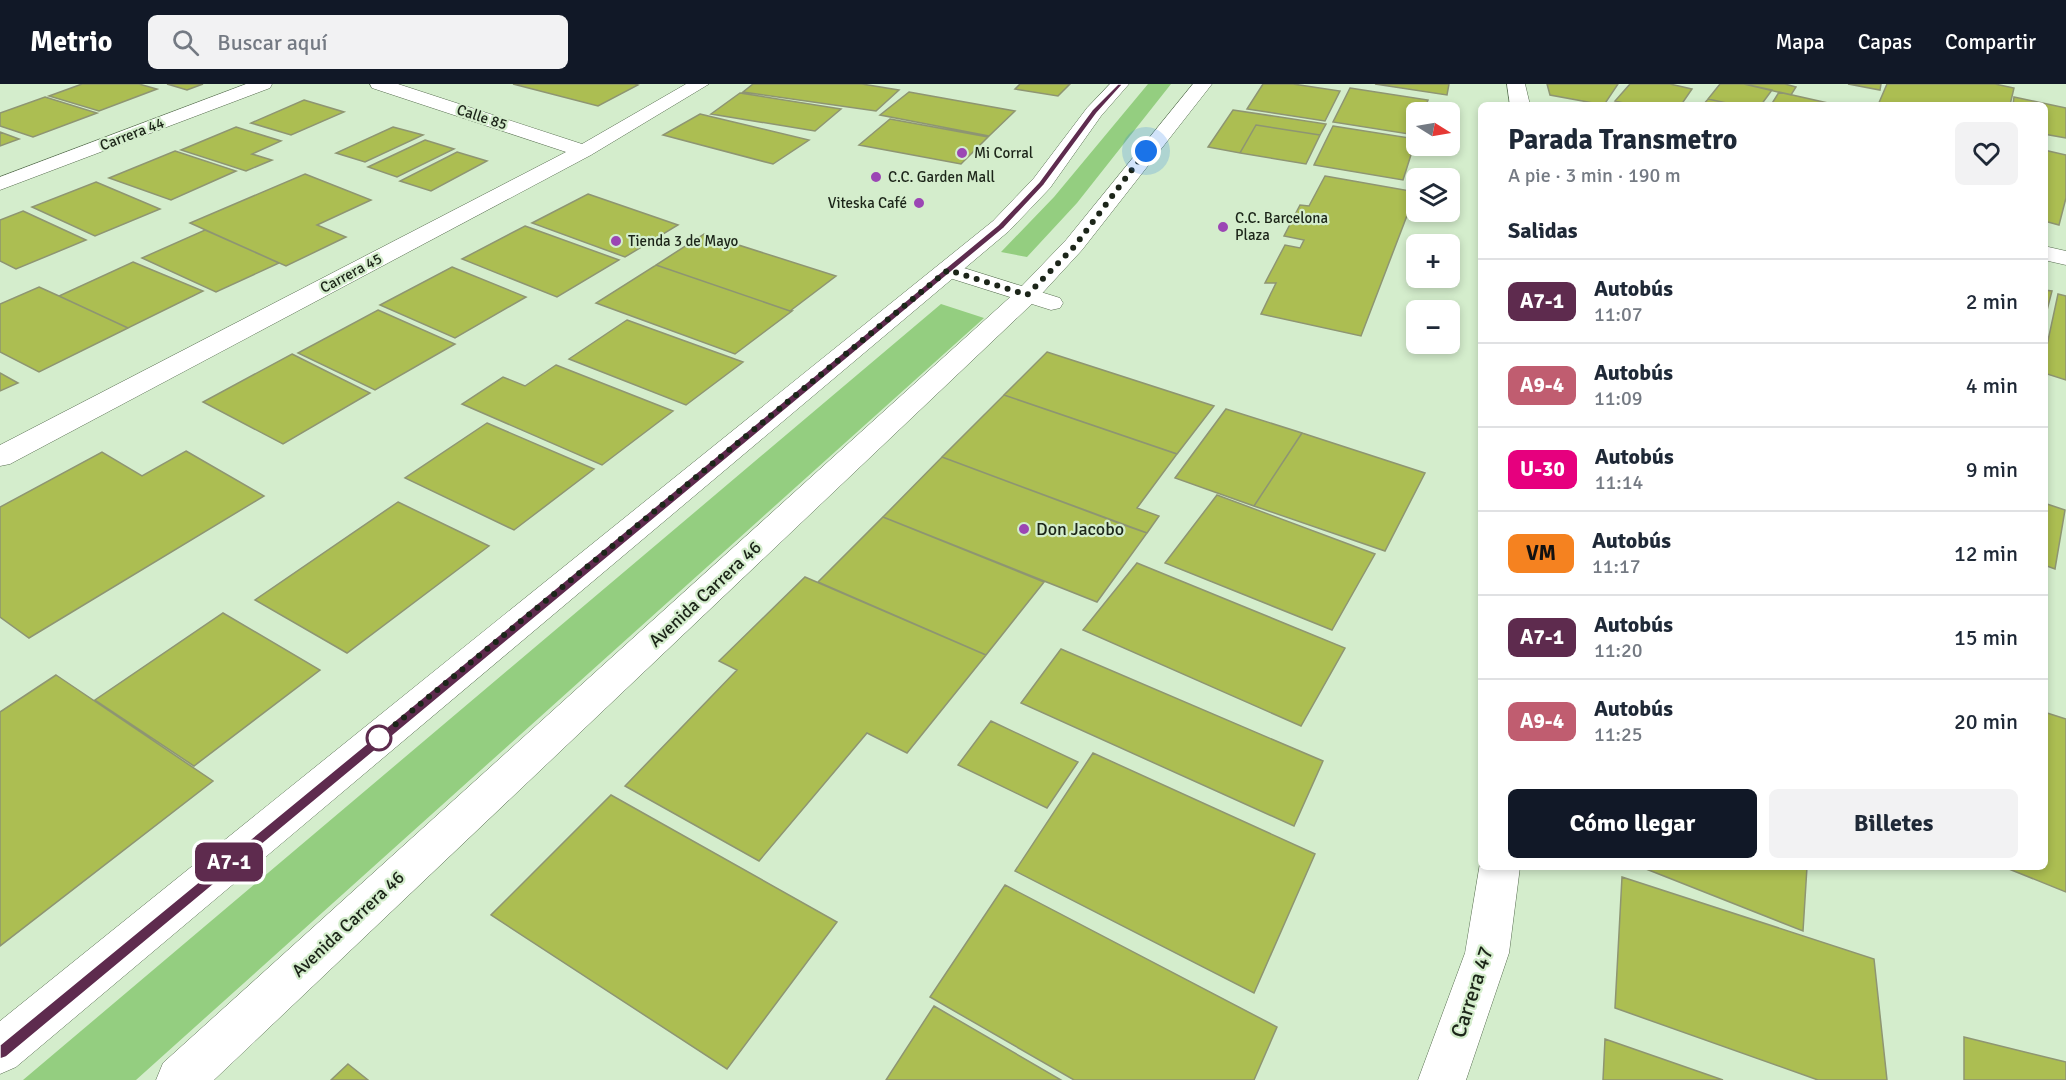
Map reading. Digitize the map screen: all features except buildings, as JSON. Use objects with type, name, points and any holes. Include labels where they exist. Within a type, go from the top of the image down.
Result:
[{"type":"main road","name":"Carrera 44","points":[[0,184],[263,84]]},
{"type":"main road","name":"Calle 85","points":[[380,84],[584,151]]},
{"type":"main road","name":"Carrera 45","points":[[0,457],[584,151],[700,84]]},
{"type":"main road","points":[[0,1051],[1001,226],[1042,183],[1094,112],[1120,84]]},
{"type":"main road","name":"Avenida Carrera 46","points":[[180,1080],[1039,299],[1074,247],[1161,132],[1203,84]]},
{"type":"main road","points":[[1516,84],[1519,102]]},
{"type":"main road","points":[[2048,254],[2066,258]]},
{"type":"main road","points":[[948,270],[1039,299]]},
{"type":"main road","name":"Carrera 47","points":[[1442,1080],[1487,953],[1499,870]]},
{"type":"green space","points":[[1148,84],[1171,84],[1077,203],[1027,257],[1001,252],[1054,197]]},
{"type":"green space","points":[[941,304],[984,318],[136,1080],[23,1080]]},
{"type":"bus line","name":"A7-1","points":[[0,1051],[1001,226],[1042,183],[1094,112],[1120,84]]},
{"type":"place","name":"Mi Corral","points":[[962,153]]},
{"type":"place","name":"C.C. Garden Mall","points":[[876,177]]},
{"type":"place","name":"Viteska Café","points":[[919,203]]},
{"type":"place","name":"C.C. Barcelona Plaza","points":[[1223,227]]},
{"type":"place","name":"Tienda 3 de Mayo","points":[[616,241]]},
{"type":"place","name":"Don Jacobo","points":[[1024,529]]},
{"type":"route","points":[[379,738],[948,270],[1027,295],[1074,247],[1146,151]]}]
